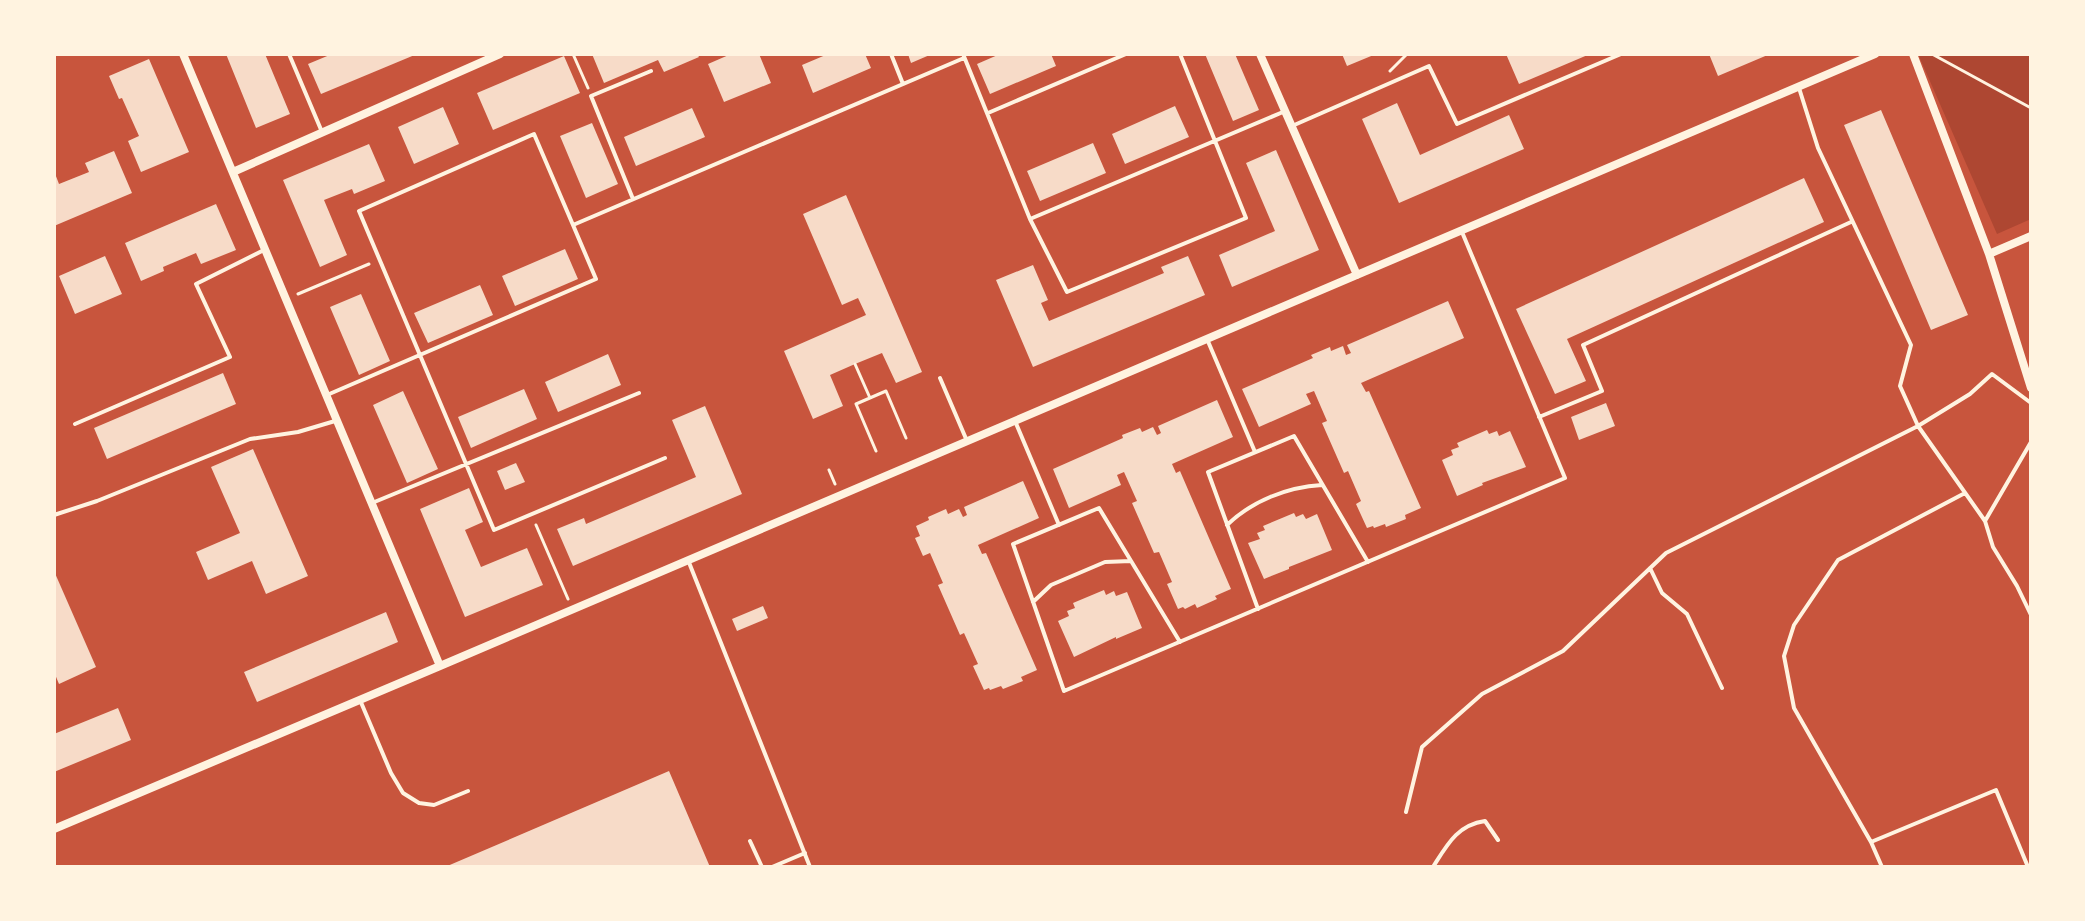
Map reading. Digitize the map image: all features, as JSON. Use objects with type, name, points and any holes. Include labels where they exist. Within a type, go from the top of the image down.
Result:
[{"type":"street","points":[[183,54],[440,666]]},
{"type":"street","points":[[233,172],[500,54]]},
{"type":"street","points":[[1260,54],[1357,275]]},
{"type":"street","points":[[54,829],[1875,54]]},
{"type":"street","points":[[1913,54],[1989,254],[2031,388]]},
{"type":"street","points":[[1989,254],[2031,236]]},
{"type":"lane","points":[[289,54],[322,132]]},
{"type":"lane","points":[[891,54],[903,84]]},
{"type":"lane","points":[[988,113],[1126,54]]},
{"type":"lane","points":[[573,225],[963,56],[1030,219],[1067,292],[1246,218],[1180,54]]},
{"type":"lane","points":[[1292,126],[1429,66],[1457,124],[1621,54]]},
{"type":"lane","points":[[633,199],[591,96],[651,71]]},
{"type":"lane","points":[[1798,85],[1818,148],[1911,345],[1900,386],[1918,426],[1985,521],[1993,547],[2031,615]]},
{"type":"lane","points":[[1030,219],[1285,111]]},
{"type":"lane","points":[[327,395],[419,356],[596,279],[534,134],[359,211],[419,356],[494,530],[665,458]]},
{"type":"lane","points":[[1539,417],[1602,391],[1583,345],[1852,222]]},
{"type":"lane","points":[[1180,642],[1099,508],[1013,544],[1064,691],[1180,642],[1258,609],[1565,478],[1461,230]]},
{"type":"lane","points":[[75,424],[230,357],[196,284],[266,249]]},
{"type":"lane","points":[[1207,339],[1255,452]]},
{"type":"lane","points":[[1406,812],[1422,747],[1482,694],[1563,651],[1666,553],[1918,426],[1970,394],[1992,374],[2031,403]]},
{"type":"lane","points":[[940,378],[967,441]]},
{"type":"lane","points":[[372,503],[639,393]]},
{"type":"lane","points":[[54,515],[97,501],[250,439],[298,432],[337,420]]},
{"type":"lane","points":[[1015,421],[1059,525]]},
{"type":"lane","points":[[1258,609],[1208,472],[1294,436],[1368,562]]},
{"type":"lane","points":[[1985,521],[2031,442]]},
{"type":"lane","points":[[1227,525],[1244,509],[1299,486],[1323,485]]},
{"type":"lane","points":[[1882,867],[1871,842],[1794,708],[1784,656],[1794,625],[1838,560],[1965,493]]},
{"type":"lane","points":[[688,560],[810,867]]},
{"type":"lane","points":[[1033,602],[1051,585],[1105,562],[1131,561]]},
{"type":"lane","points":[[1650,568],[1662,593],[1687,614],[1722,688]]},
{"type":"lane","points":[[360,700],[391,773],[403,793],[419,803],[434,805],[468,791]]},
{"type":"lane","points":[[1871,842],[1996,790],[2028,867]]},
{"type":"lane","points":[[1433,867],[1460,830],[1474,823],[1485,821],[1498,840]]},
{"type":"lane","points":[[750,841],[762,867]]},
{"type":"lane","points":[[772,867],[805,853]]},
{"type":"path","points":[[573,54],[591,96]]},
{"type":"path","points":[[1932,54],[2031,108]]},
{"type":"path","points":[[287,299],[379,260]]},
{"type":"path","points":[[855,364],[870,398]]},
{"type":"path","points":[[876,451],[856,404],[886,391],[906,438]]},
{"type":"path","points":[[531,514],[572,610]]},
{"type":"shaded area","points":[[1918,54],[2031,54],[2031,219],[1997,234]]},
{"type":"building","points":[[226,54],[265,54],[290,114],[256,128]]},
{"type":"building","points":[[332,54],[417,54],[321,94],[308,64]]},
{"type":"building","points":[[592,54],[697,54],[699,57],[664,72],[658,60],[604,83]]},
{"type":"building","points":[[731,54],[759,54],[771,83],[724,102],[708,64]]},
{"type":"building","points":[[828,54],[865,54],[871,68],[813,93],[802,65]]},
{"type":"building","points":[[908,54],[932,54],[911,63]]},
{"type":"building","points":[[1000,54],[1051,54],[1056,66],[990,94],[977,64]]},
{"type":"building","points":[[1205,54],[1235,54],[1259,110],[1233,121]]},
{"type":"building","points":[[1342,54],[1376,54],[1347,66]]},
{"type":"building","points":[[1506,54],[1590,54],[1519,84]]},
{"type":"building","points":[[1709,54],[1770,54],[1718,76]]},
{"type":"building","points":[[564,56],[580,93],[493,130],[477,93]]},
{"type":"building","points":[[149,59],[189,152],[141,172],[128,141],[139,136],[109,76]]},
{"type":"building","points":[[1397,103],[1420,155],[1509,115],[1524,149],[1399,203],[1362,119]]},
{"type":"building","points":[[1175,106],[1189,137],[1125,164],[1112,134]]},
{"type":"building","points":[[443,107],[459,144],[414,164],[398,127]]},
{"type":"building","points":[[692,108],[705,137],[636,166],[624,137]]},
{"type":"building","points":[[1881,110],[1968,315],[1931,330],[1844,125]]},
{"type":"building","points":[[592,123],[618,184],[586,198],[560,136]]},
{"type":"building","points":[[1093,143],[1106,173],[1040,201],[1027,171]]},
{"type":"building","points":[[369,144],[385,181],[354,194],[352,189],[324,200],[347,255],[320,267],[283,180]]},
{"type":"building","points":[[1276,150],[1319,250],[1232,287],[1219,255],[1275,231],[1246,163]]},
{"type":"building","points":[[114,151],[132,193],[54,226],[54,171],[59,184],[89,172],[85,163]]},
{"type":"building","points":[[1804,178],[1824,222],[1567,339],[1586,381],[1555,394],[1516,309]]},
{"type":"building","points":[[846,195],[922,372],[896,383],[882,353],[855,364],[830,375],[843,406],[813,419],[784,351],[866,315],[858,298],[842,305],[803,214]]},
{"type":"building","points":[[216,204],[236,250],[201,264],[196,253],[163,267],[164,271],[141,281],[125,243]]},
{"type":"building","points":[[565,249],[578,279],[515,306],[502,276]]},
{"type":"building","points":[[105,256],[122,294],[75,314],[59,276]]},
{"type":"building","points":[[1188,256],[1205,295],[1033,367],[996,280],[1033,265],[1048,300],[1041,303],[1049,321],[1164,273],[1161,267]]},
{"type":"building","points":[[480,285],[493,315],[428,343],[414,313]]},
{"type":"building","points":[[361,294],[390,361],[359,375],[330,307]]},
{"type":"building","points":[[1448,301],[1464,338],[1361,383],[1366,392],[1369,391],[1421,508],[1405,515],[1406,519],[1386,527],[1385,524],[1367,528],[1356,504],[1361,501],[1348,471],[1344,473],[1322,423],[1327,421],[1314,391],[1306,394],[1311,404],[1259,427],[1242,389],[1313,358],[1311,355],[1330,347],[1331,351],[1343,346],[1346,355],[1351,353],[1347,345]]},
{"type":"building","points":[[608,354],[621,385],[558,412],[545,382]]},
{"type":"building","points":[[223,373],[236,404],[107,459],[94,428]]},
{"type":"building","points":[[524,389],[537,419],[471,448],[458,417]]},
{"type":"building","points":[[403,391],[438,469],[407,483],[373,405]]},
{"type":"building","points":[[1217,400],[1233,437],[1172,464],[1176,473],[1180,471],[1231,589],[1197,608],[1195,604],[1178,609],[1167,584],[1172,582],[1159,552],[1154,553],[1132,503],[1137,501],[1124,472],[1117,475],[1121,485],[1069,508],[1053,469],[1140,428],[1142,432],[1153,427],[1157,435],[1161,433],[1158,426]]},
{"type":"building","points":[[1606,403],[1615,426],[1579,440],[1571,417]]},
{"type":"building","points":[[705,406],[742,494],[573,566],[557,529],[584,518],[586,524],[696,477],[672,420]]},
{"type":"building","points":[[1487,430],[1489,434],[1497,431],[1499,436],[1510,431],[1526,467],[1457,496],[1442,460],[1453,455],[1451,450],[1459,447],[1457,443]]},
{"type":"building","points":[[253,449],[308,576],[266,594],[252,561],[208,580],[196,552],[240,533],[211,467]]},
{"type":"building","points":[[516,463],[525,482],[505,490],[497,471]]},
{"type":"building","points":[[1023,481],[1039,518],[978,545],[982,554],[986,553],[1037,670],[1021,677],[1023,681],[1003,689],[1001,686],[984,690],[973,666],[978,664],[964,633],[960,635],[938,585],[943,583],[930,553],[923,556],[915,538],[920,536],[916,526],[946,509],[948,514],[959,509],[963,517],[967,515],[964,507]]},
{"type":"building","points":[[469,488],[483,522],[465,530],[481,567],[527,548],[543,585],[465,617],[420,509]]},
{"type":"building","points":[[1294,513],[1296,517],[1303,514],[1306,519],[1317,514],[1332,550],[1264,579],[1248,543],[1260,539],[1257,533],[1265,530],[1263,526]]},
{"type":"building","points":[[54,571],[96,667],[59,684],[54,672]]},
{"type":"building","points":[[1104,590],[1106,595],[1114,591],[1116,596],[1127,592],[1142,628],[1074,657],[1058,621],[1069,616],[1067,611],[1075,608],[1073,603]]},
{"type":"building","points":[[763,606],[768,618],[737,631],[732,619]]},
{"type":"building","points":[[386,612],[398,642],[257,702],[244,672]]},
{"type":"building","points":[[118,708],[131,740],[54,772],[54,734]]},
{"type":"building","points":[[669,771],[710,867],[445,867]]}]
